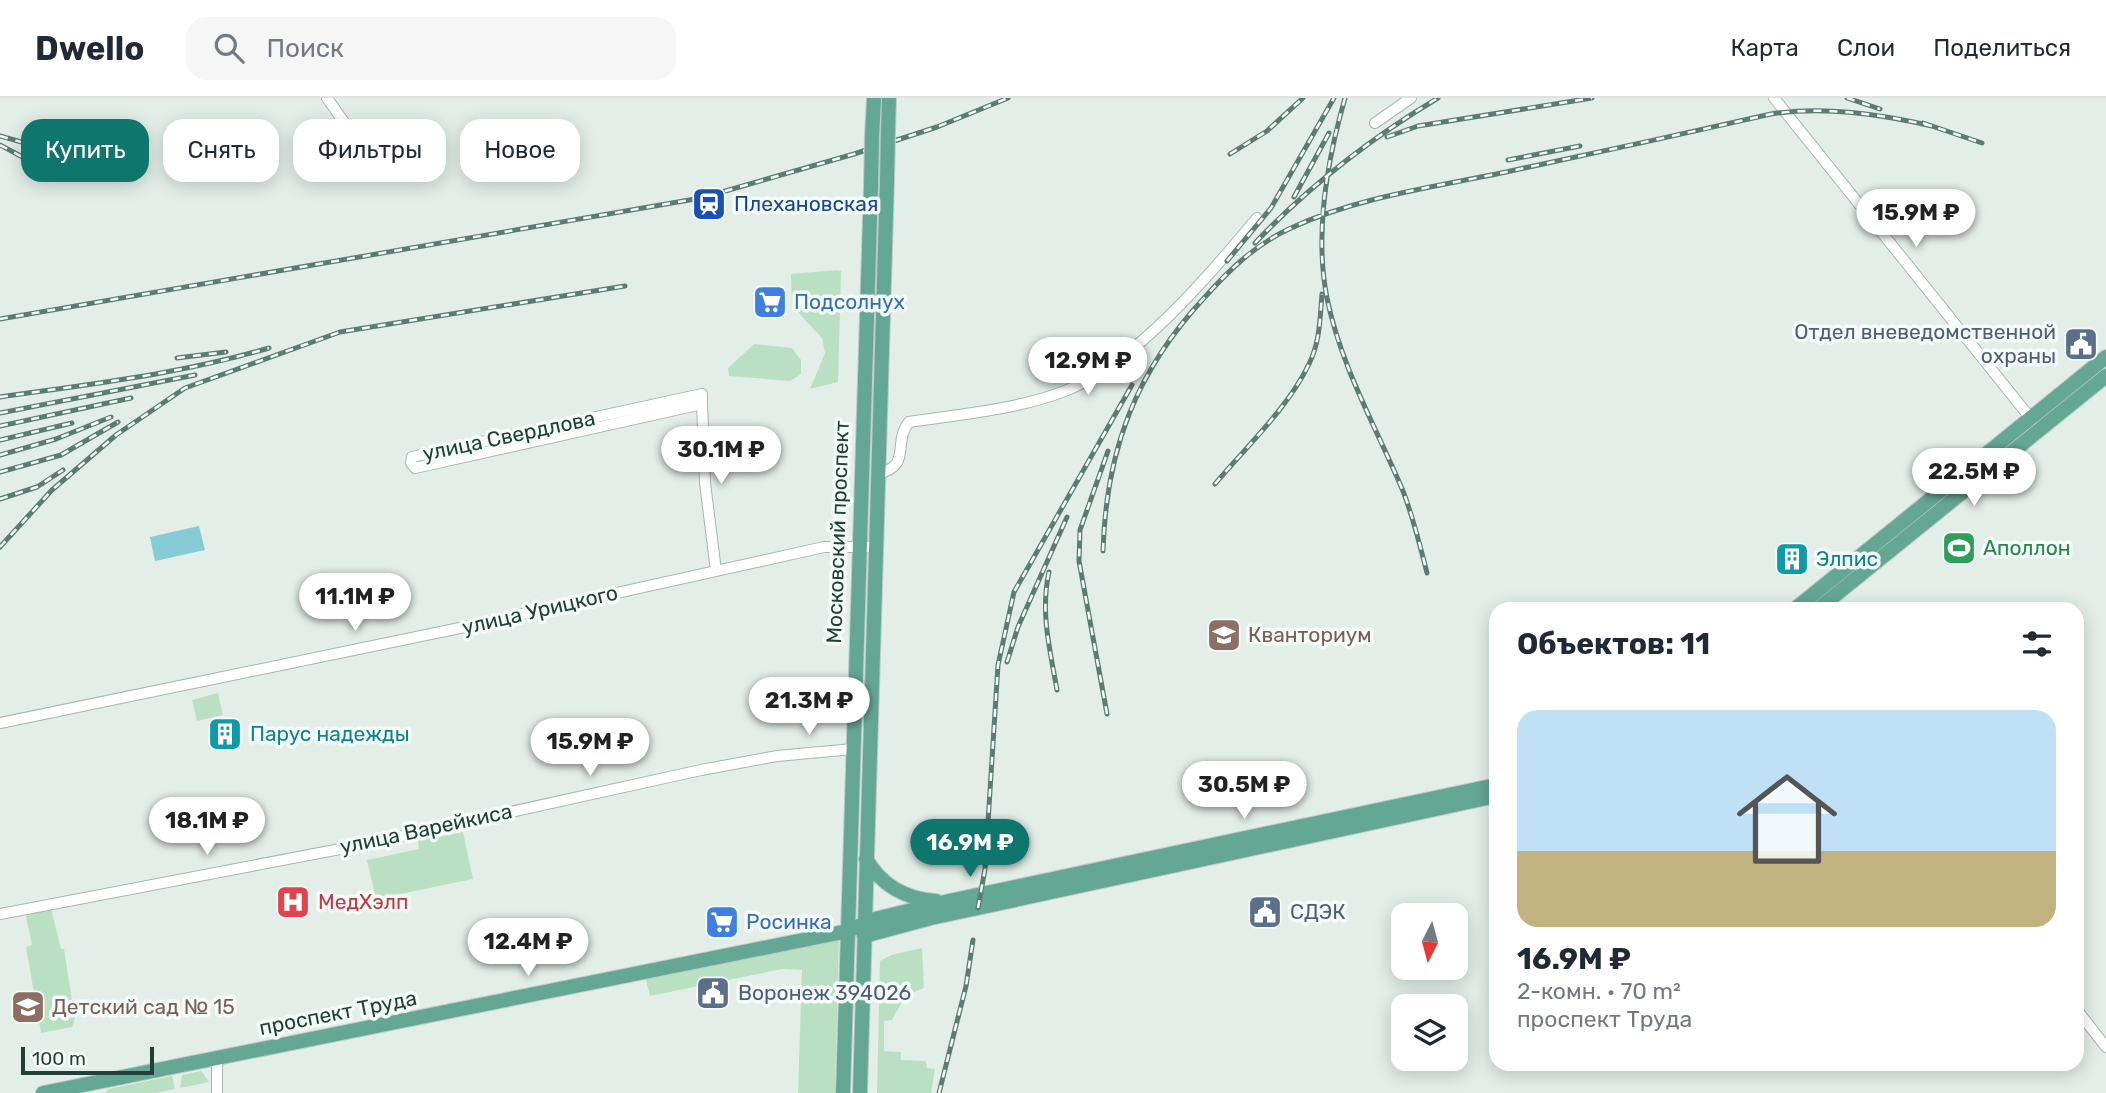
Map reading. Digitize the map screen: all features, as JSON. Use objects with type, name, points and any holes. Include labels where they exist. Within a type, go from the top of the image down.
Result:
[{"type":"main road","name":"Московский проспект","points":[[842,1093],[874,98]]},
{"type":"main road","name":"Московский проспект","points":[[860,1093],[889,98]]},
{"type":"main road","points":[[1826,602],[2036,426],[2106,358]]},
{"type":"main road","points":[[1804,602],[2106,376]]},
{"type":"main road","points":[[848,931],[931,918],[1463,798],[1489,788]]},
{"type":"main road","points":[[864,930],[949,901],[1463,798],[1489,796]]},
{"type":"main road","points":[[866,859],[891,887],[923,899],[949,901]]},
{"type":"main road","name":"проспект Труда","points":[[43,1093],[848,931]]},
{"type":"street","points":[[327,98],[342,119]]},
{"type":"street","points":[[1375,123],[1411,98]]},
{"type":"street","points":[[1774,98],[2036,426]]},
{"type":"street","points":[[877,474],[895,467],[900,458],[902,431],[909,422],[974,414],[1062,392],[1114,363],[1141,344],[1257,218]]},
{"type":"street","points":[[702,399],[705,483],[716,571]]},
{"type":"street","name":"улица Свердлова","points":[[702,399],[415,468],[411,463],[412,457],[702,399]]},
{"type":"street","name":"улица Урицкого","points":[[0,723],[455,629],[824,547],[875,547]]},
{"type":"street","name":"улица Варейкиса","points":[[0,914],[356,846],[701,770],[777,756],[853,749]]},
{"type":"street","points":[[2084,1019],[2106,1047]]},
{"type":"street","points":[[217,1058],[217,1093]]},
{"type":"green space","points":[[841,271],[838,382],[810,389],[825,353],[822,338],[792,306],[791,274]]},
{"type":"green space","points":[[754,344],[792,348],[801,360],[801,374],[790,381],[729,376],[728,368]]},
{"type":"green space","points":[[218,693],[223,715],[197,721],[192,700]]},
{"type":"green space","points":[[463,832],[473,879],[376,899],[367,860],[419,849],[418,841]]},
{"type":"green space","points":[[51,908],[61,949],[64,949],[75,1019],[72,1027],[41,1033],[26,947],[32,945],[26,916]]},
{"type":"green space","points":[[839,940],[835,1093],[798,1093],[802,970],[782,969],[650,996],[645,976]]},
{"type":"green space","points":[[922,948],[924,988],[905,996],[892,1020],[884,1021],[884,1051],[901,1052],[901,1060],[926,1061],[927,1068],[935,1069],[931,1093],[877,1093],[880,961],[891,955]]},
{"type":"green space","points":[[201,1071],[209,1082],[180,1088],[182,1075]]},
{"type":"green space","points":[[172,1076],[175,1089],[155,1093],[105,1093],[108,1089]]},
{"type":"water","points":[[199,526],[205,550],[155,561],[150,537]]},
{"type":"railway","points":[[0,319],[701,198],[937,127],[1008,98]]},
{"type":"railway","points":[[1230,154],[1267,131],[1303,98]]},
{"type":"railway","points":[[1227,261],[1271,208],[1334,98]]},
{"type":"railway","points":[[1345,98],[1324,197],[1322,248],[1327,298],[1350,373],[1407,501],[1427,573]]},
{"type":"railway","points":[[1255,243],[1297,202],[1342,164],[1438,98]]},
{"type":"railway","points":[[1387,137],[1418,126],[1592,98]]},
{"type":"railway","points":[[1847,98],[1880,109]]},
{"type":"railway","points":[[1103,551],[1110,479],[1118,446],[1143,383],[1160,354],[1205,297],[1244,258],[1278,234],[1317,217],[1369,201],[1771,114],[1852,112],[1932,126]]},
{"type":"railway","points":[[1923,123],[1982,143]]},
{"type":"railway","points":[[1294,197],[1329,133]]},
{"type":"railway","points":[[0,136],[21,142]]},
{"type":"railway","points":[[0,145],[21,156]]},
{"type":"railway","points":[[1508,160],[1580,146]]},
{"type":"railway","points":[[0,547],[52,490],[116,435],[185,388],[340,332],[625,286]]},
{"type":"railway","points":[[1215,484],[1266,427],[1300,380],[1315,347],[1322,294]]},
{"type":"railway","points":[[0,397],[169,372],[269,348]]},
{"type":"railway","points":[[177,358],[226,352]]},
{"type":"railway","points":[[0,413],[195,375]]},
{"type":"railway","points":[[978,908],[985,869],[998,665],[1014,592],[1132,385]]},
{"type":"railway","points":[[0,426],[131,398]]},
{"type":"railway","points":[[0,455],[56,439],[111,417]]},
{"type":"railway","points":[[0,472],[61,455],[118,422]]},
{"type":"railway","points":[[0,440],[72,423]]},
{"type":"railway","points":[[1107,714],[1079,561],[1080,530],[1108,451]]},
{"type":"railway","points":[[0,499],[37,487],[63,470]]},
{"type":"railway","points":[[1007,662],[1018,627],[1067,517]]},
{"type":"railway","points":[[1049,572],[1045,602],[1057,690]]},
{"type":"railway","points":[[939,1093],[966,986],[973,940]]},
{"type":"place","name":"Плехановская","points":[[709,204]]},
{"type":"place","name":"Подсолнух","points":[[770,302]]},
{"type":"place","name":"Отдел вневедомственной охраны","points":[[2081,344]]},
{"type":"place","name":"Аполлон","points":[[1959,548]]},
{"type":"place","name":"Элпис","points":[[1792,559]]},
{"type":"place","name":"Кванториум","points":[[1224,635]]},
{"type":"place","name":"Парус надежды","points":[[225,734]]},
{"type":"place","name":"МедХэлп","points":[[293,902]]},
{"type":"place","name":"СДЭК","points":[[1265,912]]},
{"type":"place","name":"Росинка","points":[[722,922]]},
{"type":"place","name":"Воронеж 394026","points":[[713,993]]},
{"type":"place","name":"Детский сад № 15","points":[[28,1007]]}]
